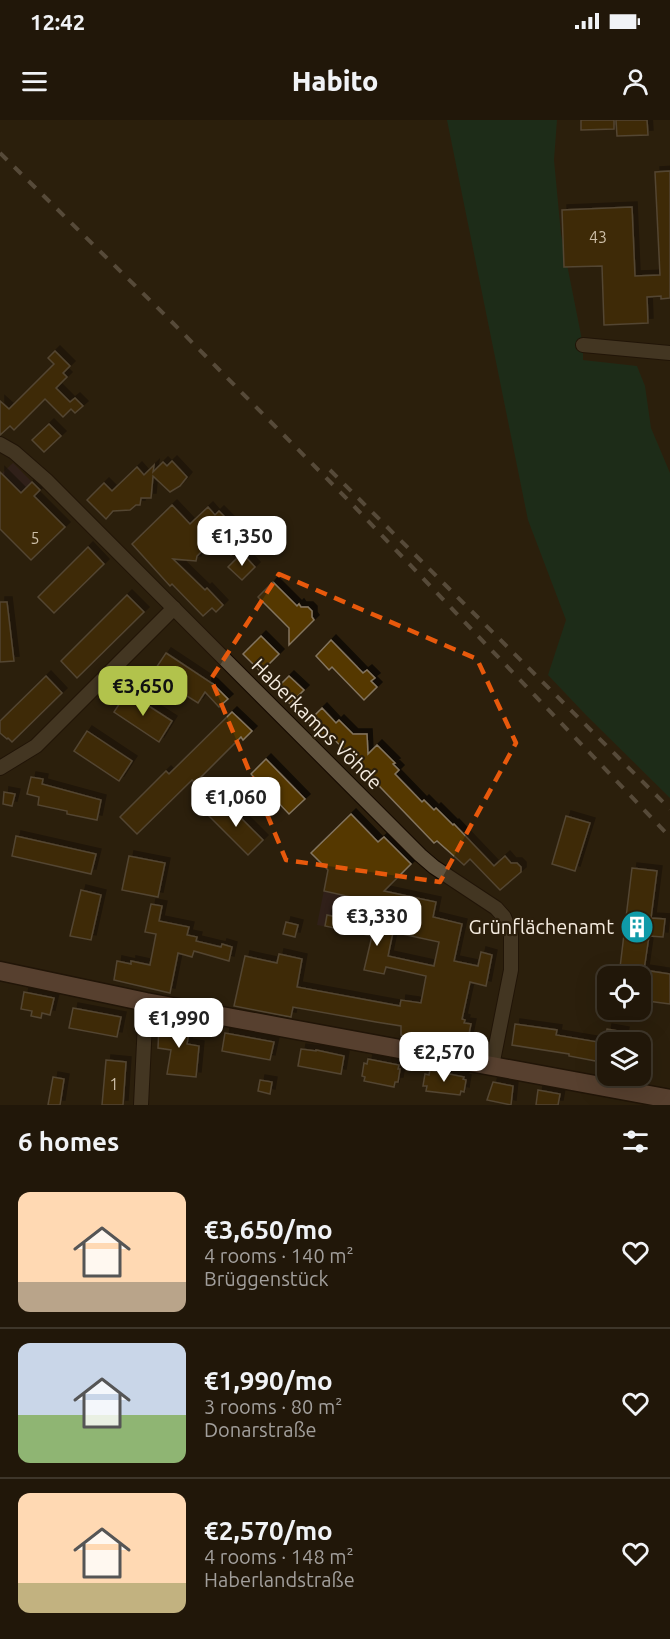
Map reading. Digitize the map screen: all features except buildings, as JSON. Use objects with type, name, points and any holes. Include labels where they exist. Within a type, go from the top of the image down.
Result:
[{"type":"street","points":[[584,345],[670,353]]},
{"type":"street","name":"Haberkamps Vöhde","points":[[0,444],[30,464],[420,855],[440,872],[487,900],[504,917],[511,935],[512,961],[492,1066]]},
{"type":"street","points":[[0,768],[36,746],[174,608]]},
{"type":"street","points":[[0,971],[146,1002],[670,1099]]},
{"type":"street","points":[[141,1105],[146,1002]]},
{"type":"highlighted area","points":[[279,574],[477,659],[516,743],[440,882],[286,860],[211,679]]},
{"type":"shaded area","points":[[13,463],[40,490],[0,530],[0,475]]},
{"type":"shaded area","points":[[384,837],[411,864],[386,889],[370,888],[360,933],[317,925],[326,880],[339,882]]},
{"type":"green space","points":[[447,120],[557,120],[554,160],[561,234],[583,345],[583,360],[637,366],[645,386],[651,428],[670,473],[670,798],[548,675],[566,620],[528,520]]},
{"type":"railway","points":[[0,153],[350,502],[670,837]]},
{"type":"railway","points":[[330,470],[670,809]]},
{"type":"place","name":"Grünflächenamt","points":[[637,927]]}]
